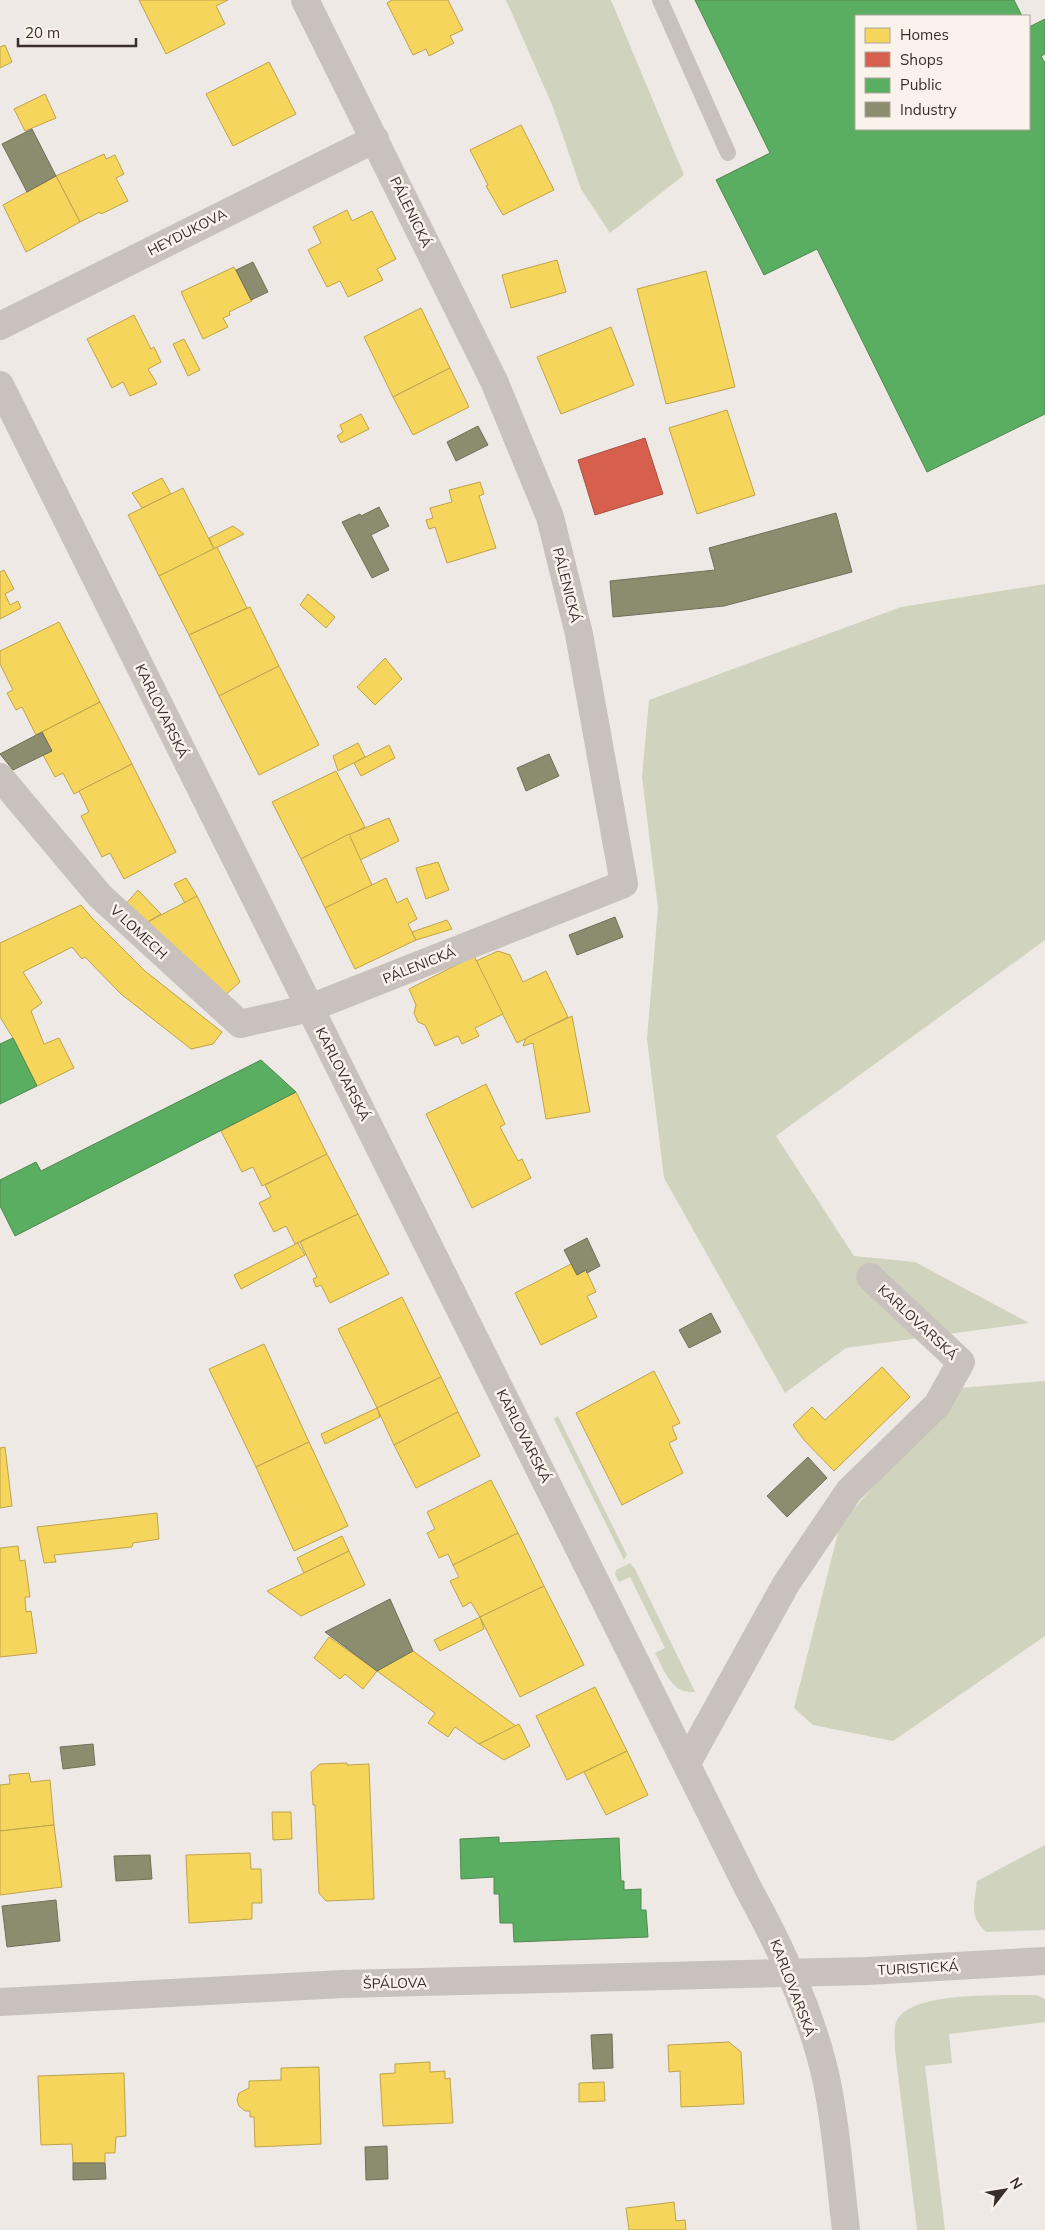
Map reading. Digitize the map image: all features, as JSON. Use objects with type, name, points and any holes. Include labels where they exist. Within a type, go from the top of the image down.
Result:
[{"type":"street","name":"PÁLENICKÁ","points":[[305,0],[494,381],[550,517],[579,634],[624,884],[310,1008]]},
{"type":"street","name":"HEYDUKOVA","points":[[0,326],[374,139]]},
{"type":"street","name":"KARLOVARSKÁ","points":[[0,384],[771,1930],[790,1973],[811,2030],[827,2083],[846,2230]]},
{"type":"street","name":"V LOMECH","points":[[0,777],[100,896],[240,1024],[310,1008]]},
{"type":"street","name":"KARLOVARSKÁ","points":[[687,1763],[786,1584],[849,1491],[937,1405],[961,1362],[870,1277]]},
{"type":"street","name":"TURISTICKÁ","points":[[790,1973],[867,1971],[1045,1961]]},
{"type":"street","name":"ŠPÁLOVA","points":[[0,2002],[343,1984],[790,1973]]},
{"type":"lane","points":[[660,0],[728,153]]},
{"type":"green space","points":[[506,0],[611,0],[684,175],[610,233],[581,189],[553,107]]},
{"type":"green space","points":[[1045,584],[1045,940],[776,1136],[854,1256],[915,1262],[1029,1323],[846,1348],[785,1393],[664,1178],[647,1039],[658,908],[642,777],[649,700],[901,607]]},
{"type":"green space","points":[[1045,1381],[1045,1636],[893,1741],[813,1725],[794,1708],[840,1525],[959,1388]]},
{"type":"green space","points":[[558,1416],[627,1555],[624,1560],[554,1419]]},
{"type":"green space","points":[[630,1563],[635,1569],[695,1692],[687,1692],[680,1689],[670,1680],[655,1653],[665,1648],[630,1577],[619,1582],[615,1574],[616,1570]]},
{"type":"green space","points":[[1045,1845],[1045,1930],[986,1932],[980,1926],[975,1914],[974,1902],[977,1881]]},
{"type":"green space","points":[[1036,1995],[1045,1999],[1045,2022],[949,2034],[952,2063],[925,2066],[945,2230],[917,2230],[895,2050],[895,2026],[900,2016],[911,2008],[926,2002],[960,1997]]},
{"type":"building: Homes","points":[[139,0],[228,0],[216,6],[225,24],[166,54]]},
{"type":"building: Homes","points":[[392,0],[448,0],[463,30],[450,36],[454,43],[429,56],[426,49],[413,55],[387,3]]},
{"type":"building: Homes","points":[[5,45],[12,62],[0,68],[0,47]]},
{"type":"building: Homes","points":[[269,62],[296,114],[233,146],[206,94]]},
{"type":"building: Homes","points":[[45,94],[56,118],[25,131],[14,109]]},
{"type":"building: Homes","points":[[521,125],[554,190],[503,215],[486,186],[488,185],[470,150]]},
{"type":"building: Homes","points":[[104,154],[106,159],[115,155],[124,174],[116,178],[128,201],[80,222],[56,176]]},
{"type":"building: Homes","points":[[56,176],[80,222],[26,252],[3,205]]},
{"type":"building: Homes","points":[[347,210],[352,221],[372,211],[396,259],[377,269],[383,280],[348,297],[340,281],[327,287],[308,250],[321,243],[313,227]]},
{"type":"building: Homes","points":[[557,260],[566,292],[511,308],[502,275]]},
{"type":"building: Homes","points":[[234,267],[252,301],[229,312],[230,315],[223,318],[228,327],[203,339],[181,292]]},
{"type":"building: Homes","points":[[706,271],[735,387],[666,404],[637,289]]},
{"type":"building: Homes","points":[[421,308],[450,368],[393,397],[364,337]]},
{"type":"building: Homes","points":[[134,315],[151,349],[154,347],[161,362],[148,369],[157,384],[130,396],[123,382],[112,388],[87,339]]},
{"type":"building: Homes","points":[[611,327],[634,385],[561,414],[537,357]]},
{"type":"building: Homes","points":[[184,339],[200,370],[188,376],[173,344]]},
{"type":"building: Homes","points":[[450,368],[469,407],[413,435],[393,397]]},
{"type":"building: Homes","points":[[727,410],[755,495],[697,514],[669,428]]},
{"type":"building: Homes","points":[[361,414],[369,429],[341,443],[337,436],[343,432],[340,425]]},
{"type":"building: Homes","points":[[162,478],[171,494],[142,508],[132,493]]},
{"type":"building: Homes","points":[[480,482],[484,494],[479,496],[496,548],[447,563],[435,527],[429,529],[426,520],[433,518],[430,508],[452,502],[449,490]]},
{"type":"building: Homes","points":[[183,488],[214,549],[159,576],[128,515]]},
{"type":"building: Homes","points":[[233,526],[244,534],[214,549],[209,538]]},
{"type":"building: Homes","points":[[217,547],[247,608],[189,635],[159,576]]},
{"type":"building: Homes","points":[[4,570],[14,589],[5,594],[10,605],[18,601],[21,608],[0,619],[0,572]]},
{"type":"building: Homes","points":[[308,594],[335,617],[326,628],[300,605]]},
{"type":"building: Homes","points":[[250,607],[279,666],[219,696],[189,635]]},
{"type":"building: Homes","points":[[59,622],[100,702],[36,735],[22,707],[16,710],[7,693],[13,690],[0,664],[0,651]]},
{"type":"building: Homes","points":[[385,658],[402,679],[375,705],[357,687]]},
{"type":"building: Homes","points":[[279,666],[319,745],[259,775],[219,696]]},
{"type":"building: Homes","points":[[100,702],[132,764],[74,794],[63,773],[55,777],[43,755],[52,751],[42,732]]},
{"type":"building: Homes","points":[[358,743],[365,757],[338,771],[333,756]]},
{"type":"building: Homes","points":[[389,745],[395,758],[361,776],[354,763]]},
{"type":"building: Homes","points":[[132,764],[176,852],[124,879],[110,853],[102,857],[81,816],[89,812],[79,791]]},
{"type":"building: Homes","points":[[336,771],[365,827],[301,859],[272,802]]},
{"type":"building: Homes","points":[[389,818],[399,841],[360,860],[348,835]]},
{"type":"building: Homes","points":[[349,834],[372,885],[325,908],[301,859]]},
{"type":"building: Homes","points":[[438,862],[449,890],[426,899],[416,868]]},
{"type":"building: Homes","points":[[186,878],[197,896],[185,903],[174,884]]},
{"type":"building: Homes","points":[[386,878],[397,903],[407,898],[417,919],[408,924],[416,940],[355,969],[325,908]]},
{"type":"building: Homes","points":[[138,890],[161,914],[144,924],[125,905]]},
{"type":"building: Homes","points":[[197,896],[240,982],[223,997],[144,924]]},
{"type":"building: Homes","points":[[81,905],[145,971],[222,1032],[213,1044],[191,1049],[121,994],[85,957],[82,959],[72,947],[23,972],[42,1003],[31,1011],[44,1044],[59,1038],[74,1068],[37,1086],[13,1038],[0,1017],[0,943]]},
{"type":"building: Homes","points":[[447,920],[452,929],[416,940],[412,932]]},
{"type":"building: Homes","points":[[498,951],[510,955],[523,982],[546,971],[568,1017],[517,1043],[476,961]]},
{"type":"building: Homes","points":[[474,956],[503,1014],[475,1028],[479,1036],[462,1044],[458,1036],[435,1046],[425,1025],[418,1022],[414,1013],[416,1005],[409,989]]},
{"type":"building: Homes","points":[[572,1016],[590,1112],[546,1119],[533,1043],[523,1046],[526,1038]]},
{"type":"building: Homes","points":[[486,1084],[505,1124],[500,1127],[518,1161],[522,1159],[531,1178],[472,1208],[426,1114]]},
{"type":"building: Homes","points":[[296,1092],[327,1154],[262,1186],[253,1167],[242,1172],[221,1131]]},
{"type":"building: Homes","points":[[327,1154],[358,1214],[295,1244],[286,1226],[274,1232],[259,1203],[271,1197],[265,1185]]},
{"type":"building: Homes","points":[[358,1214],[389,1274],[330,1303],[321,1285],[316,1287],[313,1279],[317,1277],[300,1242]]},
{"type":"building: Homes","points":[[298,1243],[305,1255],[241,1289],[234,1275]]},
{"type":"building: Homes","points":[[571,1264],[577,1275],[586,1270],[596,1292],[587,1296],[597,1317],[541,1345],[515,1293]]},
{"type":"building: Homes","points":[[402,1297],[441,1377],[377,1408],[338,1329]]},
{"type":"building: Homes","points":[[264,1344],[309,1442],[256,1467],[209,1369]]},
{"type":"building: Homes","points":[[882,1367],[910,1397],[834,1471],[804,1440],[793,1425],[812,1407],[825,1420]]},
{"type":"building: Homes","points":[[654,1371],[680,1423],[672,1427],[677,1439],[669,1443],[683,1473],[622,1505],[576,1413]]},
{"type":"building: Homes","points":[[441,1377],[458,1412],[394,1445],[377,1408]]},
{"type":"building: Homes","points":[[377,1408],[380,1417],[325,1444],[321,1434]]},
{"type":"building: Homes","points":[[458,1412],[480,1456],[416,1488],[394,1445]]},
{"type":"building: Homes","points":[[309,1442],[348,1526],[294,1551],[256,1467]]},
{"type":"building: Homes","points":[[5,1447],[12,1506],[0,1508],[0,1448]]},
{"type":"building: Homes","points":[[491,1480],[518,1533],[453,1565],[448,1554],[439,1558],[427,1533],[435,1529],[427,1512]]},
{"type":"building: Homes","points":[[157,1513],[159,1539],[133,1543],[132,1547],[54,1555],[56,1562],[44,1563],[37,1527]]},
{"type":"building: Homes","points":[[518,1533],[544,1586],[480,1617],[471,1602],[463,1607],[450,1581],[459,1577],[453,1565]]},
{"type":"building: Homes","points":[[342,1536],[349,1551],[304,1573],[297,1558]]},
{"type":"building: Homes","points":[[18,1546],[20,1561],[25,1560],[30,1597],[25,1597],[26,1612],[31,1611],[37,1653],[0,1657],[0,1548]]},
{"type":"building: Homes","points":[[349,1551],[365,1585],[301,1616],[267,1591]]},
{"type":"building: Homes","points":[[544,1586],[584,1665],[520,1697],[480,1617]]},
{"type":"building: Homes","points":[[480,1617],[484,1629],[440,1651],[434,1640]]},
{"type":"building: Homes","points":[[329,1637],[377,1671],[363,1689],[345,1674],[340,1679],[314,1658]]},
{"type":"building: Homes","points":[[413,1651],[516,1726],[479,1744],[455,1727],[448,1737],[428,1723],[435,1713],[377,1671]]},
{"type":"building: Homes","points":[[595,1687],[627,1751],[567,1780],[536,1716]]},
{"type":"building: Homes","points":[[519,1724],[530,1746],[504,1760],[479,1744]]},
{"type":"building: Homes","points":[[627,1751],[648,1795],[606,1815],[584,1772]]},
{"type":"building: Homes","points":[[347,1763],[347,1765],[369,1764],[374,1899],[326,1901],[319,1893],[315,1805],[313,1805],[311,1772],[320,1764]]},
{"type":"building: Homes","points":[[29,1773],[31,1782],[50,1780],[54,1825],[0,1831],[0,1785],[10,1784],[9,1775]]},
{"type":"building: Homes","points":[[272,1812],[291,1812],[292,1839],[273,1840]]},
{"type":"building: Homes","points":[[54,1825],[62,1887],[0,1895],[0,1831]]},
{"type":"building: Homes","points":[[250,1853],[251,1869],[261,1869],[262,1903],[252,1903],[252,1919],[189,1923],[186,1855]]},
{"type":"building: Homes","points":[[729,2042],[741,2052],[744,2104],[681,2107],[680,2071],[669,2072],[668,2045]]},
{"type":"building: Homes","points":[[430,2062],[430,2072],[445,2071],[445,2079],[450,2078],[453,2123],[383,2126],[380,2074],[395,2073],[395,2064]]},
{"type":"building: Homes","points":[[319,2067],[321,2144],[255,2147],[254,2117],[250,2117],[250,2111],[245,2111],[239,2106],[237,2100],[239,2093],[249,2088],[249,2081],[281,2080],[281,2068]]},
{"type":"building: Homes","points":[[124,2073],[126,2136],[116,2137],[115,2153],[105,2153],[105,2163],[73,2163],[72,2144],[41,2145],[38,2076]]},
{"type":"building: Homes","points":[[604,2082],[605,2101],[579,2102],[579,2083]]},
{"type":"building: Homes","points":[[674,2202],[676,2221],[685,2220],[686,2230],[629,2230],[626,2208]]},
{"type":"building: Shops","points":[[645,438],[663,494],[595,515],[578,460]]},
{"type":"building: Public","points":[[695,0],[1014,0],[1022,15],[855,15],[855,130],[1030,130],[1030,26],[1045,19],[1045,54],[1041,56],[1045,63],[1045,414],[927,472],[817,249],[764,275],[716,180],[770,153]]},
{"type":"building: Public","points":[[13,1038],[37,1086],[0,1104],[0,1044]]},
{"type":"building: Public","points":[[261,1060],[296,1092],[15,1236],[0,1206],[0,1180],[36,1162],[41,1171]]},
{"type":"building: Public","points":[[499,1837],[499,1843],[619,1838],[621,1881],[624,1881],[624,1890],[641,1889],[641,1910],[646,1910],[648,1937],[514,1942],[513,1923],[500,1923],[499,1894],[494,1894],[494,1877],[461,1879],[460,1839]]},
{"type":"building: Industry","points":[[32,129],[56,176],[27,192],[2,144]]},
{"type":"building: Industry","points":[[253,262],[268,292],[251,300],[236,270]]},
{"type":"building: Industry","points":[[478,426],[488,445],[456,461],[447,442]]},
{"type":"building: Industry","points":[[379,507],[389,526],[371,535],[389,570],[372,578],[342,522],[360,514],[361,516]]},
{"type":"building: Industry","points":[[836,513],[852,572],[724,606],[613,617],[610,581],[715,570],[709,548]]},
{"type":"building: Industry","points":[[42,732],[52,751],[13,770],[0,754]]},
{"type":"building: Industry","points":[[549,754],[559,776],[526,791],[517,768]]},
{"type":"building: Industry","points":[[615,917],[623,937],[577,955],[569,935]]},
{"type":"building: Industry","points":[[587,1238],[600,1266],[587,1273],[586,1270],[577,1275],[564,1250]]},
{"type":"building: Industry","points":[[711,1313],[721,1332],[689,1348],[679,1330]]},
{"type":"building: Industry","points":[[808,1457],[827,1478],[787,1517],[767,1496]]},
{"type":"building: Industry","points":[[390,1599],[413,1651],[377,1671],[325,1632]]},
{"type":"building: Industry","points":[[93,1744],[95,1765],[63,1769],[60,1747]]},
{"type":"building: Industry","points":[[150,1855],[152,1879],[116,1881],[114,1856]]},
{"type":"building: Industry","points":[[56,1900],[60,1941],[7,1947],[2,1906]]},
{"type":"building: Industry","points":[[612,2034],[613,2068],[593,2069],[591,2035]]},
{"type":"building: Industry","points":[[387,2146],[388,2179],[366,2180],[365,2147]]},
{"type":"building: Industry","points":[[73,2163],[105,2163],[106,2179],[73,2180]]}]
